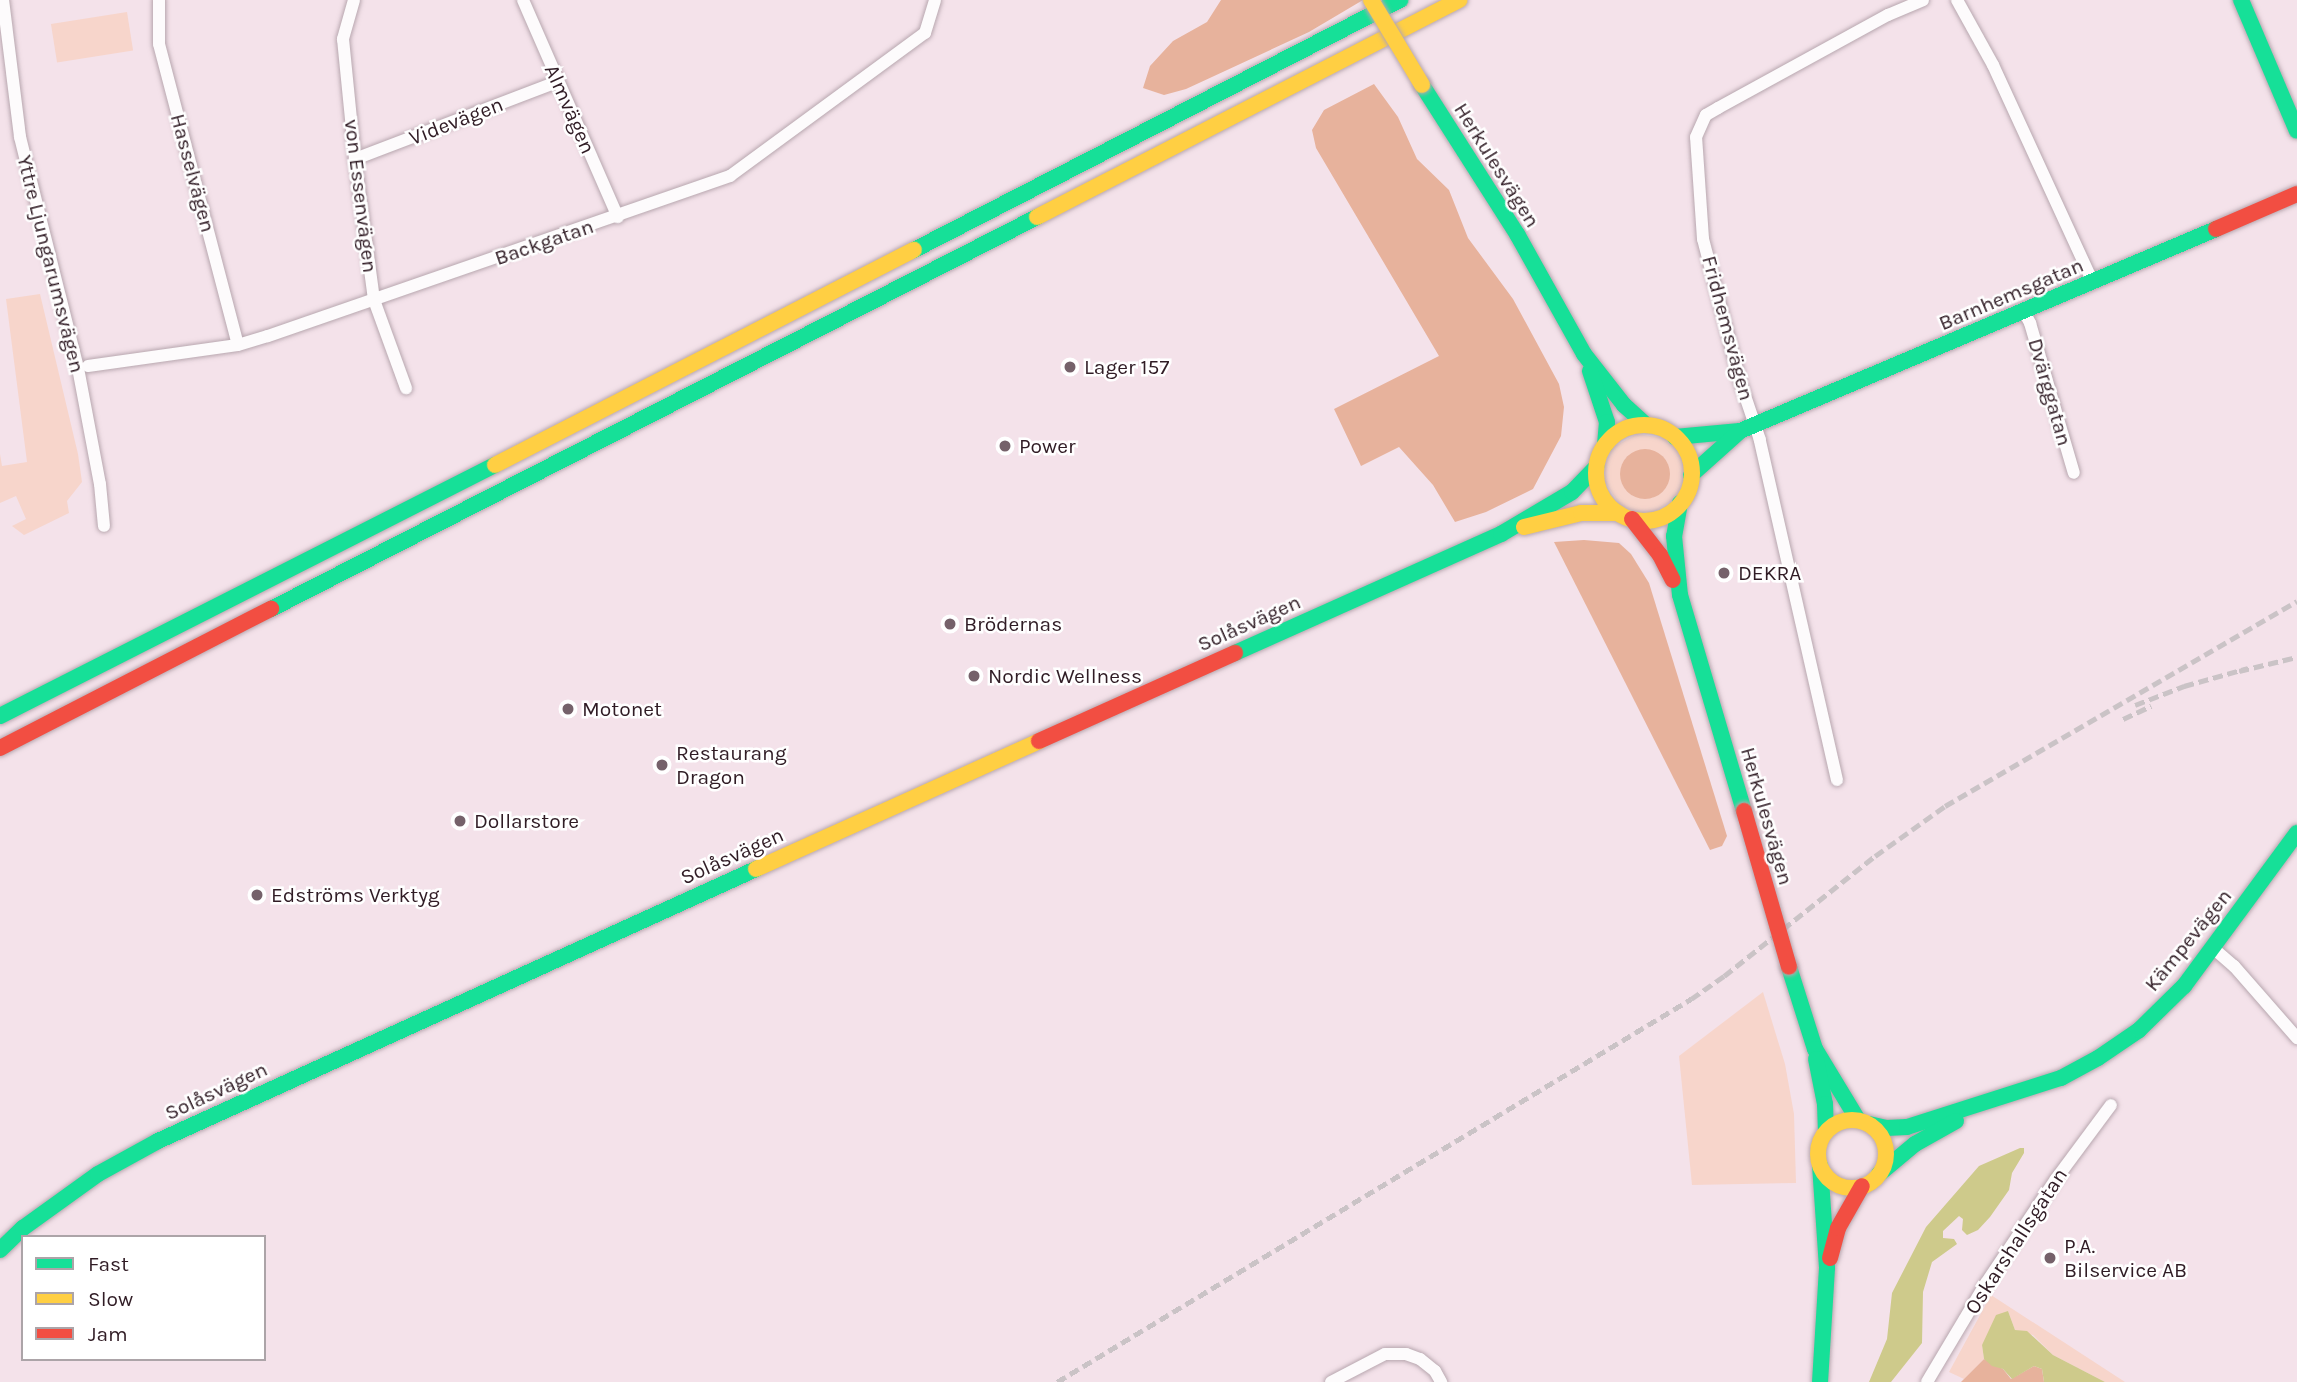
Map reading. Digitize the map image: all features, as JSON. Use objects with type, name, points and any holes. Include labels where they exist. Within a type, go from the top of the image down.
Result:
[{"type":"main road","name":"Herkulesvägen","points":[[1371,0],[1517,234],[1584,354],[1624,405],[1646,425]]},
{"type":"main road","points":[[0,716],[225,604],[1400,0]]},
{"type":"main road","points":[[0,748],[1460,0]]},
{"type":"main road","points":[[2241,0],[2297,131]]},
{"type":"main road","name":"Barnhemsgatan","points":[[1675,437],[1748,428],[2297,194]]},
{"type":"main road","name":"Herkulesvägen","points":[[1584,354],[1604,411],[1607,431],[1605,445]]},
{"type":"main road","points":[[1646,425],[1675,437],[1688,454],[1691,475],[1688,490],[1680,503],[1658,518],[1625,516],[1600,493],[1596,467],[1605,445],[1627,428],[1646,425]]},
{"type":"main road","name":"Barnhemsgatan","points":[[1691,475],[1748,428]]},
{"type":"main road","name":"Solåsvägen","points":[[0,1250],[23,1228],[98,1174],[158,1141],[453,1004],[1501,534],[1572,492],[1596,467]]},
{"type":"main road","name":"Herkulesvägen","points":[[1680,503],[1674,536],[1680,595]]},
{"type":"main road","name":"Solåsvägen","points":[[1501,534],[1581,513],[1625,516]]},
{"type":"main road","name":"Herkulesvägen","points":[[1625,516],[1660,555],[1680,595],[1815,1049],[1826,1132]]},
{"type":"main road","name":"Kämpevägen","points":[[1879,1174],[1938,1129],[2080,1068],[2139,1030],[2184,986],[2297,833]]},
{"type":"main road","name":"Herkulesvägen","points":[[1815,1049],[1864,1122]]},
{"type":"main road","name":"Kämpevägen","points":[[1864,1122],[1886,1128],[1907,1127],[2020,1092]]},
{"type":"main road","points":[[1820,1382],[1827,1268],[1818,1148],[1826,1132],[1842,1121],[1864,1122],[1884,1141],[1885,1164],[1879,1174],[1862,1186],[1838,1228],[1827,1268]]},
{"type":"main road","points":[[1820,1166],[1825,1174],[1841,1186],[1862,1186]]},
{"type":"street","name":"Yttre Ljungarumsvägen","points":[[3,0],[20,137],[78,368],[100,484],[104,526]]},
{"type":"street","name":"Hasselvägen","points":[[159,0],[159,44],[238,345]]},
{"type":"street","name":"von Essenvägen","points":[[354,0],[343,39],[355,159],[374,300],[406,388]]},
{"type":"street","name":"Almvägen","points":[[523,0],[618,217]]},
{"type":"street","name":"Backgatan","points":[[88,366],[238,345],[618,217],[730,176],[925,33],[935,0]]},
{"type":"street","name":"Fridhemsvägen","points":[[1837,780],[1703,239],[1696,137],[1706,115],[1888,15],[1923,0]]},
{"type":"street","points":[[1957,0],[1993,65],[2093,282]]},
{"type":"street","name":"Videvägen","points":[[355,159],[557,82]]},
{"type":"street","name":"Dvärggatan","points":[[2024,312],[2030,324],[2074,473]]},
{"type":"street","points":[[2213,948],[2234,966],[2297,1038]]},
{"type":"street","name":"Oskarshallsgatan","points":[[1927,1382],[1986,1283],[2056,1179],[2111,1105]]},
{"type":"street","points":[[1331,1382],[1385,1354],[1406,1354],[1420,1359],[1435,1371],[1441,1382]]},
{"type":"shaded area","points":[[1221,0],[1363,0],[1309,32],[1186,89],[1164,95],[1143,88],[1150,66],[1173,41],[1207,22]]},
{"type":"shaded area","points":[[127,12],[133,51],[57,63],[51,24]]},
{"type":"shaded area","points":[[1374,84],[1398,117],[1417,159],[1449,190],[1468,238],[1513,299],[1559,384],[1564,407],[1561,436],[1533,489],[1486,512],[1455,522],[1433,485],[1399,447],[1361,466],[1334,409],[1439,356],[1316,148],[1312,130],[1324,110]]},
{"type":"shaded area","points":[[40,294],[78,454],[82,482],[67,501],[69,513],[24,535],[12,526],[26,519],[16,496],[0,503],[0,454],[2,466],[27,462],[6,299]]},
{"type":"shaded area","points":[[1637,434],[1664,438],[1677,449],[1684,465],[1683,482],[1676,498],[1654,512],[1637,513],[1620,505],[1605,482],[1605,464],[1613,447]],"holes":[[[1636,451],[1667,463],[1669,478],[1663,491],[1652,498],[1633,496],[1621,480],[1625,459]]]},
{"type":"shaded area","points":[[1645,449],[1663,456],[1670,474],[1663,492],[1645,499],[1627,492],[1620,474],[1627,456]]},
{"type":"shaded area","points":[[1584,540],[1619,543],[1631,554],[1649,583],[1727,836],[1722,846],[1710,850],[1554,542]]},
{"type":"shaded area","points":[[1763,992],[1785,1064],[1794,1114],[1796,1183],[1692,1185],[1679,1056]]},
{"type":"shaded area","points":[[2024,1148],[2024,1153],[2012,1173],[2009,1190],[1978,1230],[1967,1235],[1962,1230],[1963,1219],[1959,1216],[1943,1231],[1943,1238],[1954,1239],[1957,1244],[1932,1262],[1923,1292],[1922,1343],[1891,1382],[1869,1382],[1887,1339],[1892,1293],[1926,1227],[1979,1166]]},
{"type":"shaded area","points":[[1991,1295],[2125,1382],[2105,1382],[2053,1355],[2033,1335],[2015,1330],[2008,1311],[1982,1345],[1984,1359],[1964,1379],[1949,1372]]},
{"type":"shaded area","points":[[2008,1311],[2015,1330],[2027,1331],[2053,1355],[2105,1382],[2044,1382],[2042,1369],[2034,1366],[2012,1379],[2003,1369],[1992,1366],[1984,1359],[1982,1345],[1996,1315]]},
{"type":"shaded area","points":[[1984,1359],[2003,1369],[2011,1379],[2034,1366],[2042,1369],[2044,1382],[1961,1382]]},
{"type":"railway","points":[[1057,1382],[1691,999],[1875,856],[1945,806],[2297,601]]},
{"type":"railway","points":[[2239,671],[2297,657]]},
{"type":"railway","points":[[2135,705],[2184,686],[2248,668]]},
{"type":"railway","points":[[2123,719],[2151,706]]},
{"type":"traffic: fast","points":[[914,250],[1400,0]]},
{"type":"traffic: fast","points":[[2241,0],[2297,131]]},
{"type":"traffic: fast","points":[[1422,85],[1517,234],[1584,354],[1624,405],[1646,425]]},
{"type":"traffic: fast","points":[[271,609],[1037,217]]},
{"type":"traffic: fast","points":[[1675,437],[1740,431],[2216,229]]},
{"type":"traffic: fast","points":[[1590,371],[1607,422],[1605,445]]},
{"type":"traffic: fast","points":[[1691,475],[1740,431]]},
{"type":"traffic: fast","points":[[0,716],[495,465]]},
{"type":"traffic: fast","points":[[1235,653],[1501,534],[1572,492],[1596,467]]},
{"type":"traffic: fast","points":[[1680,503],[1674,536],[1680,595],[1744,811]]},
{"type":"traffic: fast","points":[[1869,1124],[1886,1128],[1907,1127],[2061,1078],[2098,1058],[2139,1030],[2184,986],[2297,833]]},
{"type":"traffic: fast","points":[[0,1250],[23,1228],[98,1174],[158,1141],[756,869]]},
{"type":"traffic: fast","points":[[1789,967],[1815,1049],[1858,1120]]},
{"type":"traffic: fast","points":[[1816,1059],[1825,1104],[1826,1131]]},
{"type":"traffic: fast","points":[[1879,1174],[1915,1144],[1956,1121]]},
{"type":"traffic: fast","points":[[1820,1165],[1827,1268],[1820,1382]]},
{"type":"traffic: slow","points":[[1371,0],[1422,85]]},
{"type":"traffic: slow","points":[[1037,217],[1460,0]]},
{"type":"traffic: slow","points":[[495,465],[914,250]]},
{"type":"traffic: slow","points":[[1644,425],[1662,429],[1678,439],[1688,455],[1692,473],[1688,491],[1678,507],[1662,517],[1644,521],[1626,517],[1610,507],[1600,491],[1596,473],[1600,455],[1610,439],[1626,429],[1644,425]]},
{"type":"traffic: slow","points":[[1524,527],[1581,513],[1618,513]]},
{"type":"traffic: slow","points":[[756,869],[1039,741]]},
{"type":"traffic: slow","points":[[1852,1120],[1865,1123],[1876,1130],[1883,1141],[1886,1154],[1883,1167],[1876,1178],[1865,1185],[1852,1188],[1839,1185],[1828,1178],[1821,1167],[1818,1154],[1821,1141],[1828,1130],[1839,1123],[1852,1120]]},
{"type":"traffic: jam","points":[[2216,229],[2297,194]]},
{"type":"traffic: jam","points":[[1632,519],[1660,555],[1673,580]]},
{"type":"traffic: jam","points":[[0,748],[271,609]]},
{"type":"traffic: jam","points":[[1039,741],[1235,653]]},
{"type":"traffic: jam","points":[[1744,811],[1789,967]]},
{"type":"traffic: jam","points":[[1830,1258],[1838,1228],[1862,1186]]},
{"type":"place","name":"Lager 157","points":[[1070,367]]},
{"type":"place","name":"Power","points":[[1005,446]]},
{"type":"place","name":"DEKRA","points":[[1724,573]]},
{"type":"place","name":"Brödernas","points":[[950,624]]},
{"type":"place","name":"Nordic Wellness","points":[[974,676]]},
{"type":"place","name":"Motonet","points":[[568,709]]},
{"type":"place","name":"Restaurang Dragon","points":[[662,765]]},
{"type":"place","name":"Dollarstore","points":[[460,821]]},
{"type":"place","name":"Edströms Verktyg","points":[[257,895]]},
{"type":"place","name":"P.A. Bilservice AB","points":[[2050,1258]]}]
